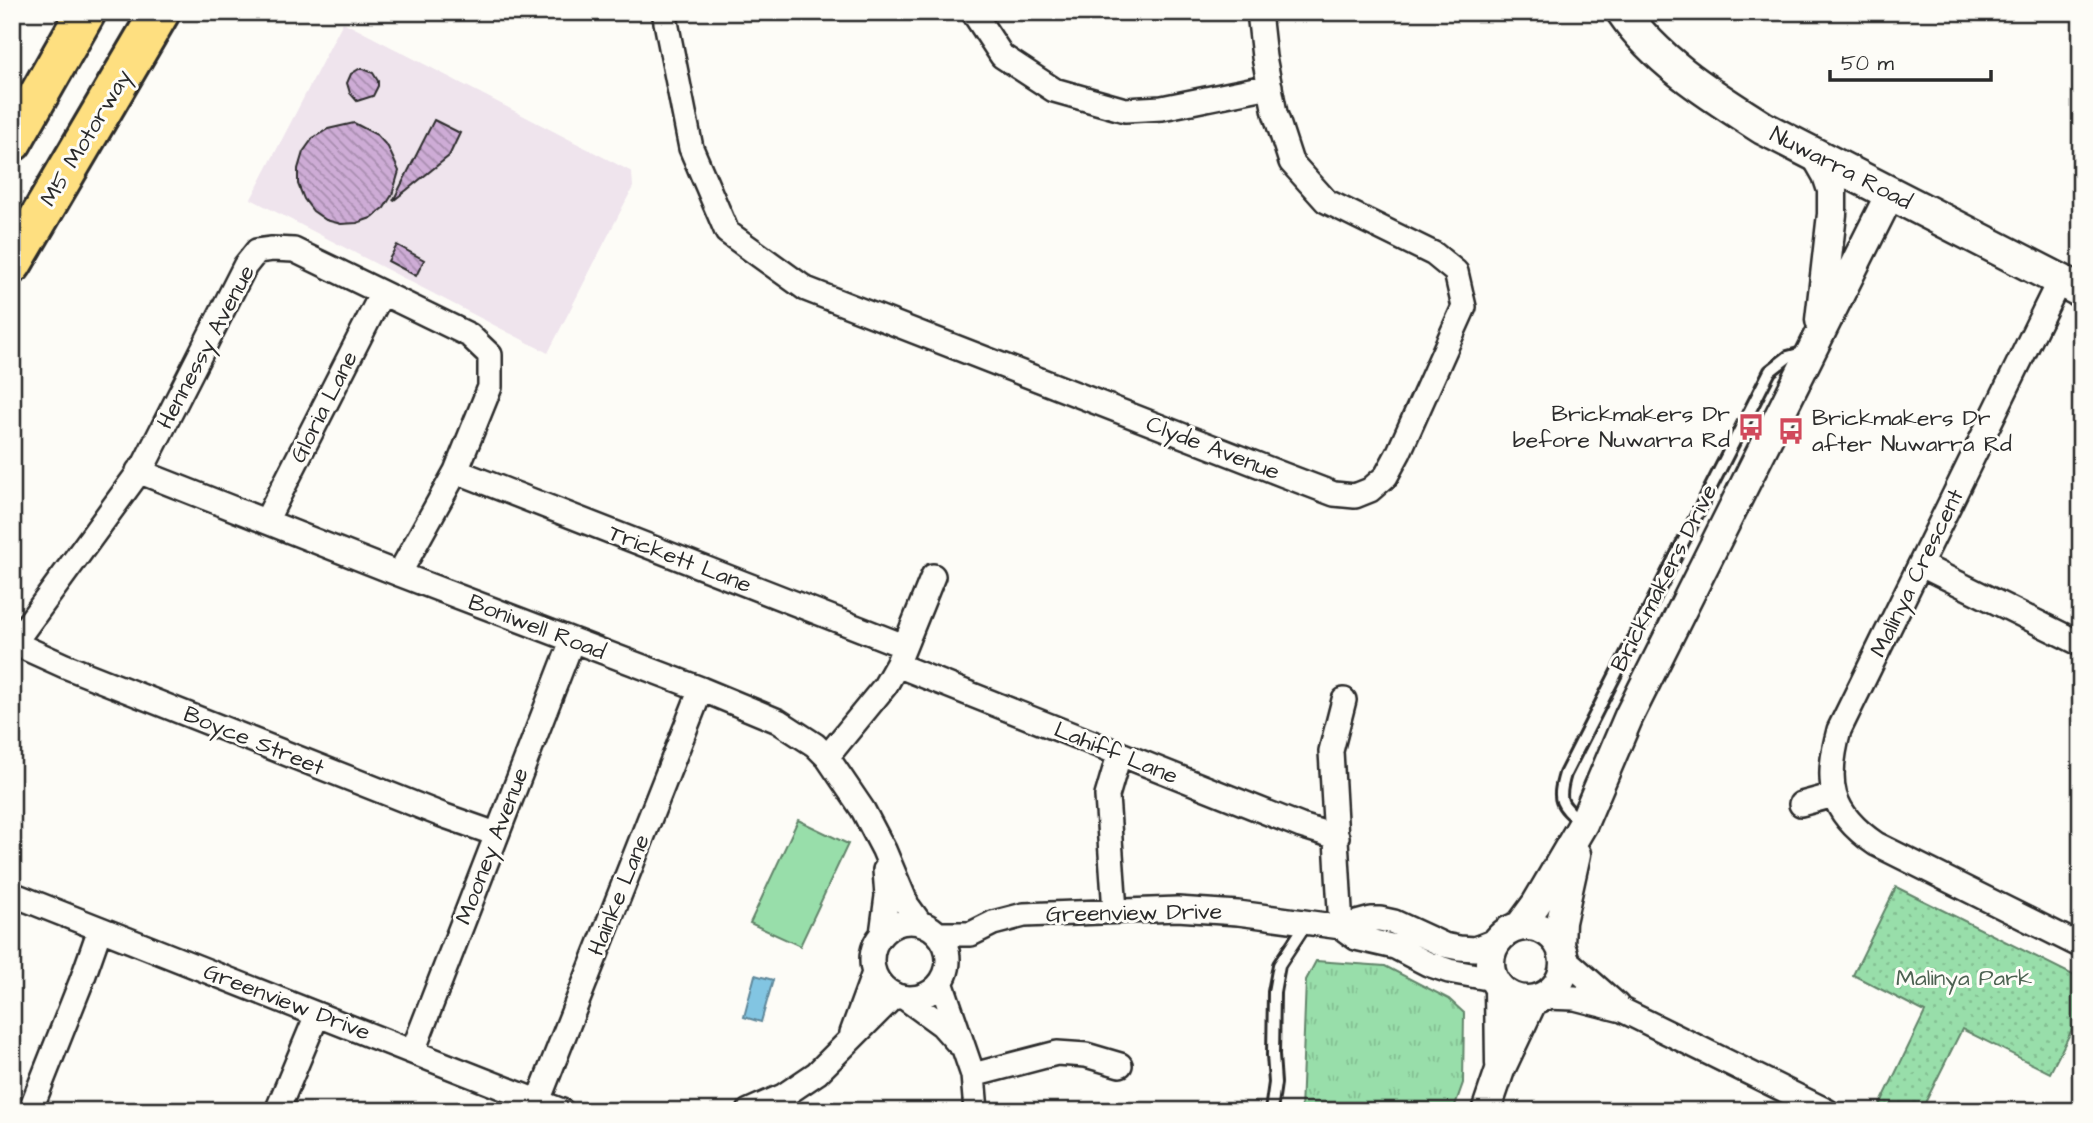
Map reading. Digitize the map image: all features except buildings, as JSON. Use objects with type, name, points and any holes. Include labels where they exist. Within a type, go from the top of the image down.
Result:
[{"type":"highway","points":[[12,142],[86,12]]},
{"type":"highway","name":"M5 Motorway","points":[[12,264],[160,12]]},
{"type":"main road","name":"Nuwarra Road","points":[[1623,12],[1631,24],[1674,66],[1706,91],[1763,128],[2070,286]]},
{"type":"street","name":"Clyde Avenue","points":[[664,12],[691,148],[727,232],[806,289],[1334,494],[1355,496],[1370,490],[1386,476],[1464,307],[1456,272],[1434,254],[1326,201],[1291,162],[1275,113],[1259,12]]},
{"type":"street","points":[[973,12],[1002,56],[1054,90],[1125,110],[1162,108],[1270,86]]},
{"type":"street","points":[[1815,154],[1832,190],[1832,214],[1815,343]]},
{"type":"street","name":"Brickmakers Drive","points":[[1508,933],[1536,904],[1583,824],[1629,716],[1891,192]]},
{"type":"street","name":"Hennessy Avenue","points":[[13,645],[144,465],[245,266],[257,251],[294,250],[469,335],[490,355],[490,387],[456,471],[400,574]]},
{"type":"street","name":"Malinya Crescent","points":[[2070,286],[1921,565],[1839,730],[1833,762],[1834,795],[1843,814],[1857,831],[1876,844],[2081,946]]},
{"type":"street","name":"Gloria Lane","points":[[266,521],[382,293]]},
{"type":"street","name":"Boniwell Road","points":[[138,471],[778,721],[827,757],[863,810],[884,850],[907,905],[929,928]]},
{"type":"street","name":"Trickett Lane","points":[[456,471],[901,656]]},
{"type":"street","points":[[1921,565],[2081,643]]},
{"type":"street","points":[[827,757],[885,686],[901,656],[933,576]]},
{"type":"street","name":"Mooney Avenue","points":[[413,1051],[572,641]]},
{"type":"street","name":"Boyce Street","points":[[13,645],[496,834]]},
{"type":"street","name":"Lahiff Lane","points":[[901,656],[1119,755],[1301,826],[1337,836]]},
{"type":"street","name":"Hainke Lane","points":[[536,1106],[701,689]]},
{"type":"street","points":[[1341,927],[1331,751],[1344,700]]},
{"type":"street","points":[[1115,911],[1107,796],[1119,755]]},
{"type":"street","points":[[1801,804],[1834,795]]},
{"type":"street","name":"Brickmakers Drive","points":[[1562,952],[1561,922],[1583,824]]},
{"type":"street","name":"Boniwell Road","points":[[882,934],[887,896],[884,850]]},
{"type":"street","name":"Greenview Drive","points":[[12,894],[413,1051],[536,1106],[562,1111]]},
{"type":"street","name":"Greenview Drive","points":[[944,972],[971,934],[993,923],[1024,915],[1189,909],[1341,927],[1380,919],[1394,922],[1444,945],[1475,949],[1508,933]]},
{"type":"street","points":[[963,1048],[942,1025],[886,990],[874,973],[872,952],[882,934],[900,923],[910,922],[929,928],[944,942],[944,972],[963,1048],[973,1075],[976,1111]]},
{"type":"street","points":[[1500,1070],[1496,984],[1490,959],[1508,933],[1531,926],[1543,929],[1553,936],[1562,952],[1622,1010]]},
{"type":"street","name":"Greenview Drive","points":[[1341,927],[1356,938],[1395,947],[1428,964],[1496,984]]},
{"type":"street","name":"Greenview Drive","points":[[929,928],[971,934]]},
{"type":"street","points":[[30,1111],[100,929]]},
{"type":"street","points":[[1486,1111],[1500,1070],[1538,998],[1553,990],[1560,980],[1564,969],[1562,952]]},
{"type":"street","points":[[749,1111],[783,1096],[817,1073],[850,1039],[900,997],[925,995],[934,990],[944,972]]},
{"type":"street","points":[[850,1039],[874,973]]},
{"type":"street","points":[[1496,984],[1509,996],[1520,1000],[1575,998],[1622,1010],[1800,1105],[1827,1111]]},
{"type":"street","points":[[277,1111],[317,1015]]},
{"type":"street","points":[[973,1075],[1057,1054],[1086,1055],[1120,1065]]},
{"type":"lane","points":[[1271,1111],[1275,1083],[1274,992],[1279,965],[1306,923]]},
{"type":"shaded area","points":[[343,22],[632,172],[633,187],[548,353],[251,199]]},
{"type":"green space","points":[[798,820],[848,844],[800,946],[750,923]]},
{"type":"green space","name":"Malinya Park","points":[[1896,887],[2081,979],[2081,1012],[2050,1073],[1962,1029],[1921,1111],[1892,1111],[1880,1105],[1925,1012],[1853,975]]},
{"type":"green space","points":[[1316,961],[1385,966],[1449,999],[1464,1013],[1463,1083],[1453,1111],[1301,1111],[1306,980]]},
{"type":"water","points":[[755,975],[773,980],[761,1022],[744,1017]]},
{"type":"place","name":"Brickmakers Dr before Nuwarra Rd","points":[[1751,427]]},
{"type":"place","name":"Brickmakers Dr after Nuwarra Rd","points":[[1791,431]]}]
